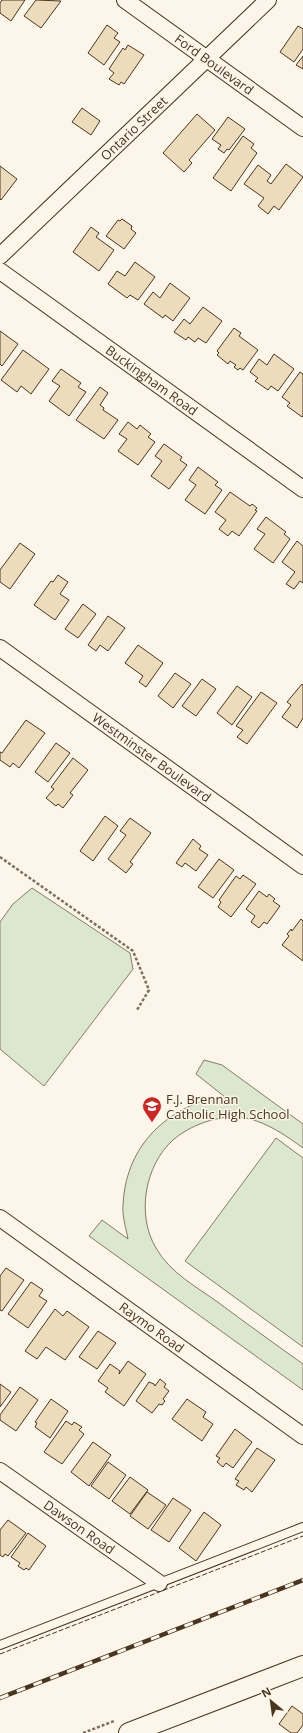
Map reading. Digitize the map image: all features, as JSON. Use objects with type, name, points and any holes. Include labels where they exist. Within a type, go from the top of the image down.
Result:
[{"type":"street","name":"Ford Boulevard","points":[[125,0],[303,128]]},
{"type":"street","name":"Ontario Street","points":[[0,256],[268,0]]},
{"type":"street","name":"Buckingham Road","points":[[0,270],[303,489]]},
{"type":"street","name":"Westminster Boulevard","points":[[0,648],[303,866]]},
{"type":"street","name":"Raymo Road","points":[[0,1218],[303,1436]]},
{"type":"street","name":"Dawson Road","points":[[0,1471],[159,1584]]},
{"type":"street","points":[[129,1733],[303,1666]]},
{"type":"lane","points":[[0,1645],[303,1527]]},
{"type":"path","points":[[0,857],[48,889],[133,952],[149,990],[137,1010]]},
{"type":"green space","points":[[32,888],[130,953],[133,969],[44,1086],[0,1049],[0,922],[13,904]]},
{"type":"green space","points":[[204,1060],[222,1065],[303,1124],[303,1148],[277,1130],[247,1118],[226,1117],[212,1120],[185,1131],[163,1150],[150,1176],[146,1191],[145,1206],[146,1221],[150,1235],[162,1257],[176,1272],[303,1364],[303,1390],[89,1236],[102,1220],[128,1239],[123,1213],[125,1188],[129,1173],[142,1145],[164,1122],[177,1113],[196,1103],[225,1097],[196,1074]]},
{"type":"green space","points":[[276,1138],[303,1158],[303,1347],[185,1261]]},
{"type":"building","points":[[2,0],[25,0],[11,21],[0,13],[0,3]]},
{"type":"building","points":[[36,0],[61,1],[41,28],[24,16]]},
{"type":"building","points":[[107,25],[118,33],[114,38],[120,42],[104,65],[88,53]]},
{"type":"building","points":[[298,26],[303,29],[303,49],[294,62],[280,52]]},
{"type":"building","points":[[128,45],[144,55],[124,84],[121,82],[119,85],[109,79],[114,73],[109,69],[123,48],[125,50]]},
{"type":"building","points":[[303,56],[303,69],[296,65]]},
{"type":"building","points":[[82,108],[100,121],[91,135],[72,122]]},
{"type":"building","points":[[197,114],[215,130],[189,160],[192,163],[184,172],[163,153]]},
{"type":"building","points":[[228,117],[245,129],[229,150],[227,149],[224,153],[218,149],[221,145],[212,139]]},
{"type":"building","points":[[243,136],[254,144],[251,148],[257,153],[231,191],[213,178]]},
{"type":"building","points":[[286,164],[303,177],[279,210],[274,206],[268,214],[258,206],[264,198],[244,184],[258,165],[271,175],[267,181],[271,184]]},
{"type":"building","points":[[0,166],[17,179],[1,200],[0,199]]},
{"type":"building","points":[[122,219],[132,226],[131,229],[136,233],[124,249],[106,236],[118,220],[120,221]]},
{"type":"building","points":[[91,227],[99,233],[96,237],[114,250],[99,271],[73,252]]},
{"type":"building","points":[[135,262],[155,277],[138,300],[130,295],[127,298],[108,284],[117,271],[125,276]]},
{"type":"building","points":[[170,283],[190,298],[173,321],[165,315],[163,318],[144,304],[153,292],[160,298]]},
{"type":"building","points":[[203,307],[222,321],[206,343],[198,338],[195,342],[188,337],[186,340],[174,332],[184,319],[190,324]]},
{"type":"building","points":[[234,328],[241,333],[239,336],[258,350],[243,370],[240,368],[238,370],[234,367],[236,365],[230,361],[228,364],[217,355],[219,353],[217,351]]},
{"type":"building","points":[[0,331],[18,344],[2,366],[0,364]]},
{"type":"building","points":[[23,350],[49,369],[31,394],[21,386],[17,392],[1,380]]},
{"type":"building","points":[[274,354],[294,369],[278,391],[271,386],[268,390],[255,381],[258,378],[250,372],[259,359],[267,365]]},
{"type":"building","points":[[61,369],[81,383],[78,387],[86,392],[69,416],[49,401],[60,386],[52,381]]},
{"type":"building","points":[[300,372],[303,374],[302,417],[287,406],[290,403],[282,397]]},
{"type":"building","points":[[100,387],[108,393],[100,405],[104,408],[103,410],[118,420],[104,439],[76,420]]},
{"type":"building","points":[[128,422],[137,429],[140,425],[151,434],[148,437],[155,442],[138,465],[118,451],[127,439],[119,434]]},
{"type":"building","points":[[164,444],[182,457],[180,460],[187,465],[169,489],[151,476],[162,461],[155,456]]},
{"type":"building","points":[[198,467],[218,482],[215,485],[222,490],[205,514],[185,500],[196,485],[189,480]]},
{"type":"building","points":[[230,492],[250,506],[252,504],[257,508],[255,510],[257,511],[239,536],[232,531],[228,536],[219,529],[226,520],[215,512]]},
{"type":"building","points":[[266,517],[286,532],[284,534],[290,539],[273,563],[254,549],[265,534],[257,529]]},
{"type":"building","points":[[297,541],[303,546],[303,583],[300,581],[294,589],[286,584],[295,572],[282,562]]},
{"type":"building","points":[[20,543],[35,554],[10,589],[0,582],[0,570]]},
{"type":"building","points":[[58,575],[68,582],[60,594],[69,600],[55,620],[34,605],[51,581],[53,582]]},
{"type":"building","points":[[83,604],[96,614],[78,638],[65,629]]},
{"type":"building","points":[[108,616],[125,628],[108,651],[100,645],[96,651],[88,645]]},
{"type":"building","points":[[138,645],[163,663],[146,687],[139,682],[143,676],[125,663]]},
{"type":"building","points":[[175,673],[191,684],[173,708],[158,696]]},
{"type":"building","points":[[202,679],[216,689],[196,716],[182,706]]},
{"type":"building","points":[[302,684],[303,718],[297,728],[282,717],[291,705],[287,702]]},
{"type":"building","points":[[237,686],[252,697],[232,725],[217,713]]},
{"type":"building","points":[[261,692],[277,703],[247,744],[237,737],[243,730],[236,726]]},
{"type":"building","points":[[26,720],[45,733],[19,768],[13,763],[10,767],[0,760],[0,752],[2,753]]},
{"type":"building","points":[[56,743],[70,753],[48,782],[35,772]]},
{"type":"building","points":[[73,758],[88,770],[70,793],[73,795],[63,808],[58,804],[56,806],[46,798],[54,789],[51,787]]},
{"type":"building","points":[[105,816],[118,826],[93,861],[80,851]]},
{"type":"building","points":[[130,818],[151,833],[130,862],[133,864],[126,873],[108,859],[126,835],[120,831]]},
{"type":"building","points":[[193,839],[201,846],[199,849],[208,855],[196,871],[185,863],[182,867],[176,863]]},
{"type":"building","points":[[219,859],[234,870],[213,898],[198,887]]},
{"type":"building","points":[[243,875],[256,884],[231,917],[218,907],[221,902],[219,900],[236,876],[240,879]]},
{"type":"building","points":[[259,891],[267,897],[269,894],[275,899],[273,901],[280,906],[267,924],[264,922],[259,928],[251,922],[255,916],[246,909]]},
{"type":"building","points":[[301,919],[303,921],[303,961],[282,945],[289,936],[287,934],[291,929],[292,931]]},
{"type":"building","points":[[6,1268],[24,1280],[2,1311],[0,1310],[0,1276]]},
{"type":"building","points":[[31,1282],[43,1290],[39,1296],[47,1301],[28,1328],[8,1314]]},
{"type":"building","points":[[55,1309],[63,1316],[67,1311],[89,1327],[65,1360],[46,1347],[37,1359],[25,1351]]},
{"type":"building","points":[[98,1331],[116,1343],[97,1369],[79,1357]]},
{"type":"building","points":[[128,1361],[146,1374],[124,1406],[105,1392],[108,1388],[98,1381],[110,1364],[120,1371],[119,1374]]},
{"type":"building","points":[[160,1379],[166,1384],[164,1387],[169,1391],[163,1399],[165,1401],[162,1405],[159,1404],[152,1413],[136,1401],[149,1382],[155,1386]]},
{"type":"building","points":[[0,1384],[11,1392],[0,1407]]},
{"type":"building","points":[[20,1387],[38,1400],[16,1431],[0,1420],[0,1415]]},
{"type":"building","points":[[51,1399],[68,1411],[50,1438],[35,1427],[37,1423],[35,1422]]},
{"type":"building","points":[[187,1399],[206,1412],[203,1417],[213,1424],[202,1441],[172,1419]]},
{"type":"building","points":[[66,1421],[72,1425],[74,1422],[82,1427],[79,1430],[84,1434],[62,1464],[44,1452]]},
{"type":"building","points":[[235,1429],[252,1442],[233,1468],[226,1463],[223,1467],[217,1462],[220,1458],[216,1456]]},
{"type":"building","points":[[93,1442],[111,1455],[89,1486],[71,1472]]},
{"type":"building","points":[[257,1448],[275,1460],[252,1492],[246,1487],[244,1490],[236,1485],[239,1481],[235,1479]]},
{"type":"building","points":[[108,1462],[126,1475],[109,1499],[91,1486]]},
{"type":"building","points":[[130,1477],[148,1490],[130,1514],[112,1501]]},
{"type":"building","points":[[147,1492],[166,1505],[148,1529],[130,1516]]},
{"type":"building","points":[[173,1498],[191,1510],[169,1542],[151,1530]]},
{"type":"building","points":[[204,1512],[221,1525],[196,1561],[179,1548]]},
{"type":"building","points":[[8,1520],[26,1533],[8,1556],[5,1554],[3,1557],[0,1555],[0,1530]]},
{"type":"building","points":[[28,1533],[46,1546],[29,1570],[26,1568],[24,1570],[18,1566],[20,1563],[11,1557]]},
{"type":"building","points":[[292,1706],[303,1714],[303,1725],[297,1733],[291,1733],[279,1724]]},
{"type":"railway","points":[[0,1698],[303,1580]]},
{"type":"fence","points":[[0,1654],[303,1536]]},
{"type":"place","name":"F.J. Brennan Catholic High School","points":[[152,1123]]}]
